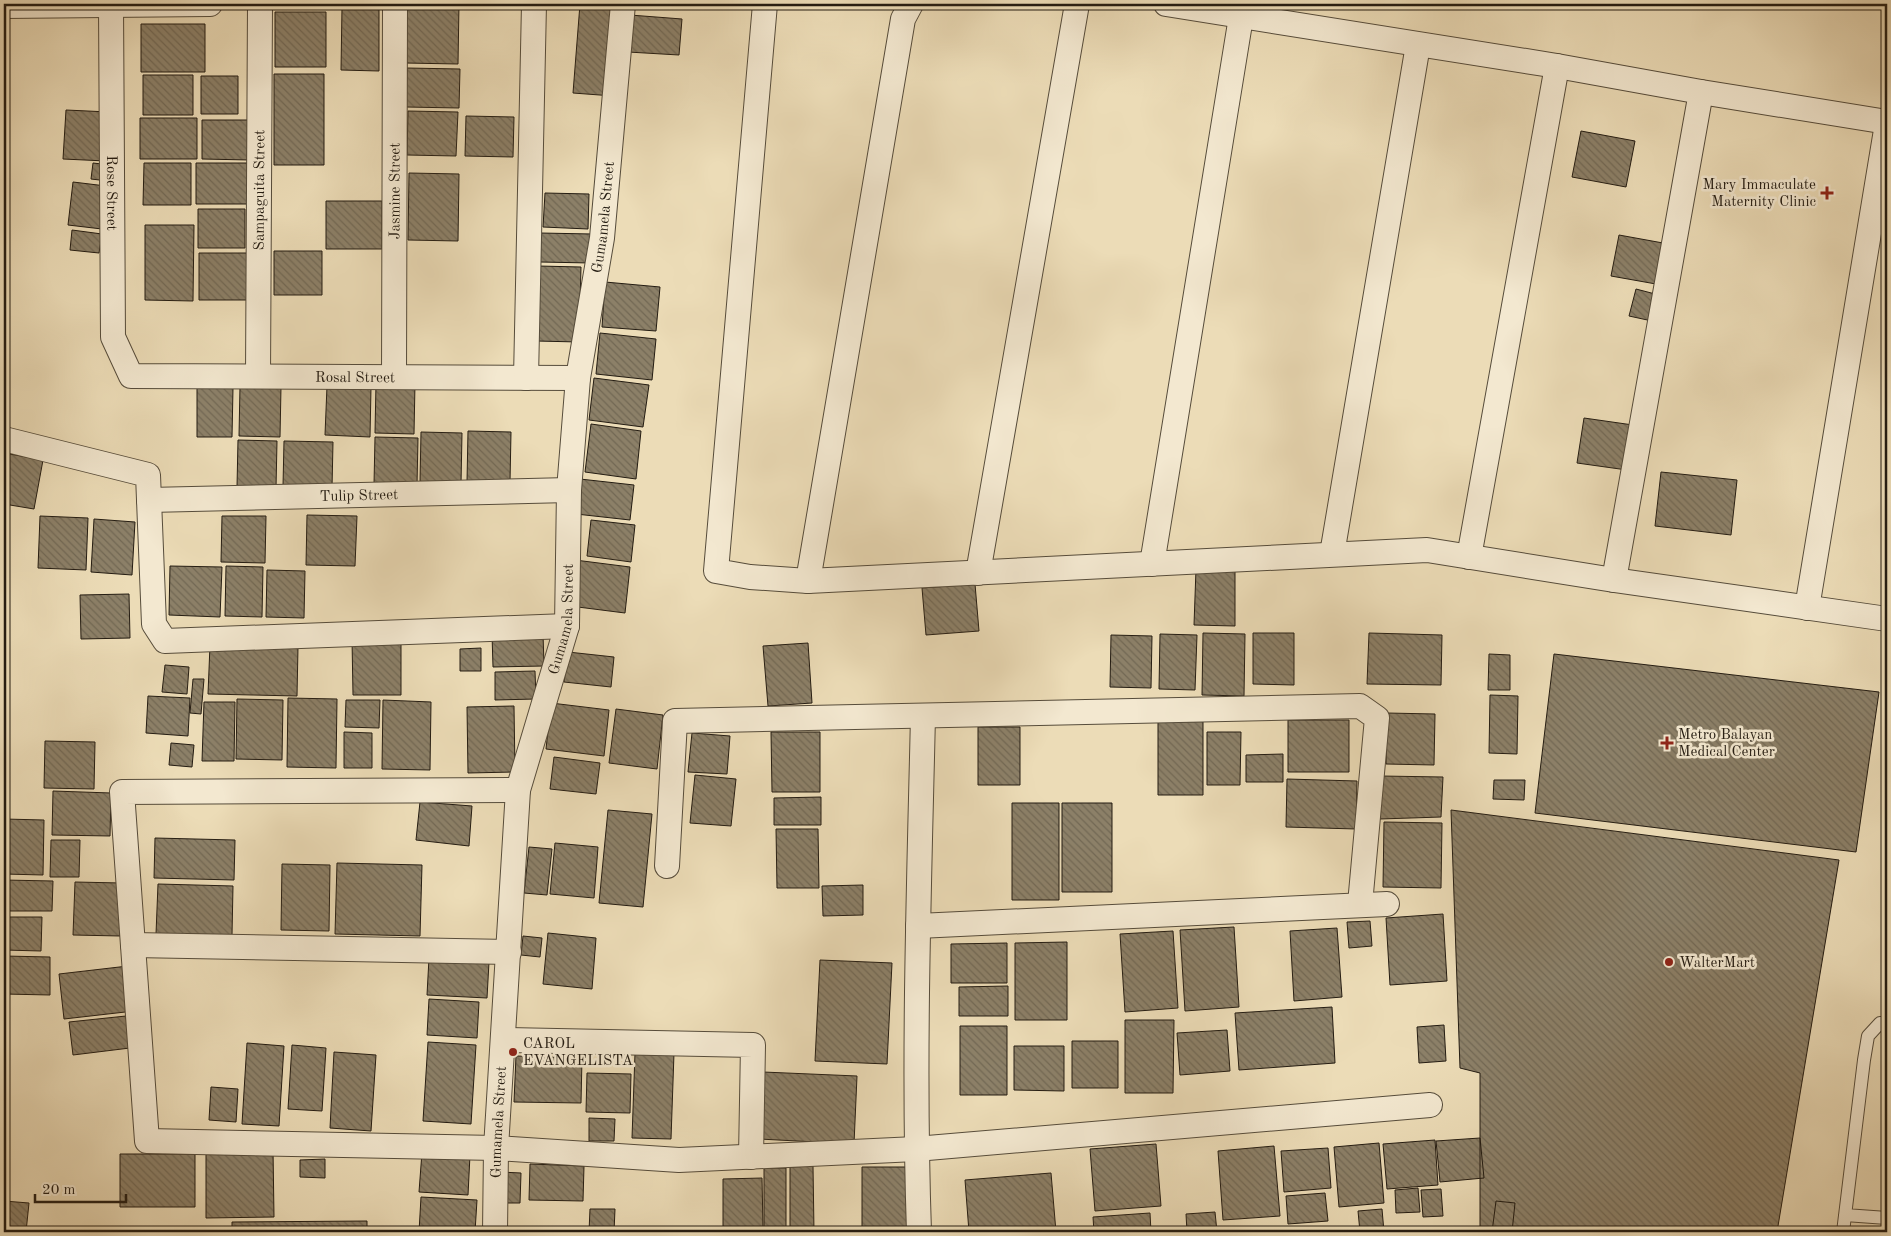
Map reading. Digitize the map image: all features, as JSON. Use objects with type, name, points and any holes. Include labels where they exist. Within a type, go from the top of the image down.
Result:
[{"type":"street","points":[[4,6],[210,4]]},
{"type":"street","name":"Sampaguita Street","points":[[258,376],[260,4]]},
{"type":"street","name":"Jasmine Street","points":[[394,377],[395,4]]},
{"type":"street","points":[[526,378],[534,4]]},
{"type":"street","name":"Gumamela Street","points":[[495,1232],[496,1148],[518,790],[567,626],[569,490],[578,378],[602,238],[623,4]]},
{"type":"street","points":[[765,4],[716,571],[750,577],[808,581],[1427,550],[1614,580],[1887,619]]},
{"type":"street","points":[[808,581],[903,19],[910,4]]},
{"type":"street","points":[[978,572],[1077,4]]},
{"type":"street","points":[[1166,4],[1557,66],[1887,123],[1807,608]]},
{"type":"street","name":"Rose Street","points":[[111,5],[112,337],[131,376]]},
{"type":"street","points":[[1152,564],[1240,17]]},
{"type":"street","points":[[1332,554],[1418,45]]},
{"type":"street","points":[[1469,557],[1557,66]]},
{"type":"street","points":[[1614,580],[1702,92]]},
{"type":"street","name":"Rosal Street","points":[[131,376],[578,378]]},
{"type":"street","points":[[4,439],[148,475],[154,624],[165,641],[567,626]]},
{"type":"street","name":"Tulip Street","points":[[149,500],[569,490]]},
{"type":"street","points":[[666,866],[675,721],[1360,706],[1377,718],[1360,904]]},
{"type":"street","points":[[919,1232],[916,1150],[918,926],[923,716]]},
{"type":"street","points":[[518,790],[122,792],[147,1141],[496,1148],[679,1160],[916,1150],[1430,1105]]},
{"type":"street","points":[[918,926],[1387,904]]},
{"type":"street","points":[[133,945],[509,952]]},
{"type":"street","points":[[503,1040],[753,1045],[751,1157]]},
{"type":"lane","points":[[1843,1232],[1868,1036],[1880,1023],[1887,1024]]},
{"type":"lane","points":[[1845,1215],[1887,1218]]},
{"type":"building","points":[[406,4],[459,4],[458,64],[405,63]]},
{"type":"building","points":[[580,4],[620,4],[613,96],[573,93]]},
{"type":"building","points":[[379,6],[379,71],[341,70],[342,7]]},
{"type":"building","points":[[275,12],[326,12],[326,67],[275,67]]},
{"type":"building","points":[[630,15],[682,19],[679,55],[628,52]]},
{"type":"building","points":[[141,24],[205,24],[205,72],[141,72]]},
{"type":"building","points":[[407,68],[460,69],[459,108],[406,107]]},
{"type":"building","points":[[274,74],[324,74],[324,165],[274,165]]},
{"type":"building","points":[[143,75],[193,75],[193,115],[143,115]]},
{"type":"building","points":[[201,76],[238,76],[238,114],[201,114]]},
{"type":"building","points":[[66,110],[109,112],[106,161],[63,159]]},
{"type":"building","points":[[408,111],[458,112],[456,156],[407,155]]},
{"type":"building","points":[[466,116],[514,117],[513,157],[465,156]]},
{"type":"building","points":[[140,118],[197,118],[197,159],[140,159]]},
{"type":"building","points":[[202,120],[250,120],[250,160],[202,159]]},
{"type":"building","points":[[1581,131],[1635,141],[1626,187],[1572,177]]},
{"type":"building","points":[[93,163],[110,165],[108,181],[91,179]]},
{"type":"building","points":[[144,163],[191,163],[191,205],[143,205]]},
{"type":"building","points":[[196,163],[251,163],[251,204],[196,204]]},
{"type":"building","points":[[409,173],[459,174],[458,241],[408,240]]},
{"type":"building","points":[[73,182],[106,186],[102,229],[68,225]]},
{"type":"building","points":[[545,193],[589,194],[588,229],[543,227]]},
{"type":"building","points":[[326,201],[382,201],[382,249],[326,249]]},
{"type":"building","points":[[198,209],[245,209],[245,248],[198,248]]},
{"type":"building","points":[[145,225],[194,225],[193,301],[145,300]]},
{"type":"building","points":[[72,230],[102,234],[99,253],[70,250]]},
{"type":"building","points":[[540,233],[592,234],[591,263],[540,262]]},
{"type":"building","points":[[1619,235],[1663,243],[1656,284],[1611,276]]},
{"type":"building","points":[[274,251],[322,251],[322,295],[274,295]]},
{"type":"building","points":[[199,253],[250,253],[249,300],[199,300]]},
{"type":"building","points":[[538,266],[581,267],[579,342],[536,341]]},
{"type":"building","points":[[605,282],[660,287],[656,331],[602,327]]},
{"type":"building","points":[[1636,289],[1659,295],[1652,321],[1629,316]]},
{"type":"building","points":[[600,333],[656,339],[652,380],[596,374]]},
{"type":"building","points":[[594,378],[649,385],[643,427],[589,420]]},
{"type":"building","points":[[376,383],[415,383],[414,434],[375,433]]},
{"type":"building","points":[[240,386],[281,387],[280,437],[239,436]]},
{"type":"building","points":[[327,386],[371,387],[370,437],[325,435]]},
{"type":"building","points":[[197,388],[233,388],[232,437],[197,437]]},
{"type":"building","points":[[1584,418],[1633,425],[1627,470],[1577,463]]},
{"type":"building","points":[[591,424],[641,431],[636,479],[585,472]]},
{"type":"building","points":[[468,431],[511,432],[510,482],[467,482]]},
{"type":"building","points":[[421,432],[462,433],[461,484],[420,483]]},
{"type":"building","points":[[375,437],[418,438],[417,485],[374,484]]},
{"type":"building","points":[[238,440],[277,441],[276,488],[237,487]]},
{"type":"building","points":[[284,441],[333,442],[332,488],[283,486]]},
{"type":"building","points":[[4,453],[43,460],[34,509],[4,504]]},
{"type":"building","points":[[1661,472],[1737,480],[1731,535],[1655,526]]},
{"type":"building","points":[[580,479],[634,485],[630,520],[576,514]]},
{"type":"building","points":[[307,515],[357,516],[355,566],[306,565]]},
{"type":"building","points":[[40,516],[88,518],[86,570],[38,568]]},
{"type":"building","points":[[222,516],[266,516],[265,563],[221,562]]},
{"type":"building","points":[[94,519],[135,522],[132,575],[91,572]]},
{"type":"building","points":[[591,520],[635,525],[631,562],[587,556]]},
{"type":"building","points":[[575,560],[630,567],[625,613],[570,606]]},
{"type":"building","points":[[170,566],[222,567],[220,617],[169,615]]},
{"type":"building","points":[[226,566],[263,567],[262,617],[225,616]]},
{"type":"building","points":[[1196,569],[1235,570],[1235,626],[1194,625]]},
{"type":"building","points":[[267,570],[305,571],[304,618],[266,617]]},
{"type":"building","points":[[975,584],[979,631],[926,635],[922,588]]},
{"type":"building","points":[[129,594],[130,638],[81,639],[80,595]]},
{"type":"building","points":[[543,633],[544,666],[493,667],[492,634]]},
{"type":"building","points":[[1203,633],[1245,634],[1244,696],[1202,695]]},
{"type":"building","points":[[1253,633],[1294,633],[1294,685],[1253,684]]},
{"type":"building","points":[[1369,633],[1442,635],[1441,685],[1367,684]]},
{"type":"building","points":[[1160,634],[1197,635],[1195,690],[1159,689]]},
{"type":"building","points":[[1111,635],[1152,636],[1151,688],[1110,687]]},
{"type":"building","points":[[401,637],[401,695],[353,695],[352,639]]},
{"type":"building","points":[[808,643],[812,703],[768,706],[763,646]]},
{"type":"building","points":[[210,645],[298,647],[297,696],[208,694]]},
{"type":"building","points":[[481,648],[481,671],[460,671],[460,649]]},
{"type":"building","points":[[568,652],[614,657],[611,687],[564,682]]},
{"type":"building","points":[[1489,654],[1510,655],[1510,690],[1488,690]]},
{"type":"building","name":"Metro Balayan Medical Center","points":[[1554,654],[1879,692],[1856,852],[1535,813]]},
{"type":"building","points":[[165,665],[189,667],[187,694],[162,692]]},
{"type":"building","points":[[535,671],[536,699],[495,700],[495,672]]},
{"type":"building","points":[[193,679],[204,679],[201,714],[190,713]]},
{"type":"building","points":[[1490,695],[1518,696],[1517,754],[1489,753]]},
{"type":"building","points":[[148,696],[190,698],[188,736],[146,733]]},
{"type":"building","points":[[288,698],[337,699],[336,768],[287,767]]},
{"type":"building","points":[[237,699],[283,700],[282,760],[236,759]]},
{"type":"building","points":[[346,700],[380,700],[379,728],[345,727]]},
{"type":"building","points":[[383,700],[431,702],[430,770],[382,769]]},
{"type":"building","points":[[204,702],[235,702],[234,761],[202,761]]},
{"type":"building","points":[[551,703],[609,710],[604,756],[546,749]]},
{"type":"building","points":[[514,706],[515,772],[468,773],[467,707]]},
{"type":"building","points":[[616,709],[663,715],[657,769],[609,763]]},
{"type":"building","points":[[1387,713],[1435,714],[1434,765],[1386,764]]},
{"type":"building","points":[[1158,718],[1203,718],[1203,795],[1158,795]]},
{"type":"building","points":[[1288,720],[1349,720],[1349,772],[1288,772]]},
{"type":"building","points":[[978,727],[1020,727],[1020,785],[978,785]]},
{"type":"building","points":[[344,732],[372,733],[372,768],[344,768]]},
{"type":"building","points":[[771,732],[820,732],[820,792],[772,792]]},
{"type":"building","points":[[1207,732],[1241,732],[1240,785],[1207,785]]},
{"type":"building","points":[[692,733],[730,736],[727,774],[688,772]]},
{"type":"building","points":[[45,741],[95,742],[94,789],[44,788]]},
{"type":"building","points":[[171,743],[194,745],[192,767],[169,765]]},
{"type":"building","points":[[1283,754],[1283,782],[1246,782],[1246,755]]},
{"type":"building","points":[[554,757],[600,763],[596,794],[550,789]]},
{"type":"building","points":[[695,775],[736,779],[731,826],[690,823]]},
{"type":"building","points":[[1381,776],[1443,777],[1441,817],[1380,819]]},
{"type":"building","points":[[1287,779],[1357,781],[1356,829],[1286,827]]},
{"type":"building","points":[[1494,780],[1525,780],[1524,800],[1493,799]]},
{"type":"building","points":[[53,791],[111,793],[110,836],[52,835]]},
{"type":"building","points":[[821,797],[821,825],[774,825],[774,798]]},
{"type":"building","points":[[420,802],[472,806],[469,846],[416,840]]},
{"type":"building","points":[[1012,803],[1059,803],[1059,900],[1012,900]]},
{"type":"building","points":[[1062,803],[1112,803],[1112,892],[1062,892]]},
{"type":"building","points":[[608,810],[652,814],[643,907],[599,903]]},
{"type":"building","name":"WalterMart","points":[[1451,810],[1839,860],[1777,1232],[1480,1232],[1480,1073],[1460,1068]]},
{"type":"building","points":[[4,819],[44,820],[43,875],[4,874]]},
{"type":"building","points":[[1384,822],[1442,823],[1441,888],[1383,887]]},
{"type":"building","points":[[776,829],[818,829],[819,888],[777,888]]},
{"type":"building","points":[[155,838],[235,840],[234,880],[154,878]]},
{"type":"building","points":[[51,840],[80,840],[79,877],[50,877]]},
{"type":"building","points":[[555,843],[598,847],[594,898],[550,894]]},
{"type":"building","points":[[529,847],[552,849],[547,895],[524,893]]},
{"type":"building","points":[[337,863],[422,865],[420,936],[335,934]]},
{"type":"building","points":[[282,864],[330,865],[329,931],[281,930]]},
{"type":"building","points":[[4,880],[53,881],[52,911],[4,911]]},
{"type":"building","points":[[75,882],[121,883],[120,936],[73,935]]},
{"type":"building","points":[[158,884],[233,886],[232,935],[156,934]]},
{"type":"building","points":[[863,885],[863,915],[823,916],[822,886]]},
{"type":"building","points":[[1443,914],[1447,981],[1390,985],[1386,918]]},
{"type":"building","points":[[4,917],[42,917],[41,951],[4,950]]},
{"type":"building","points":[[1370,921],[1372,946],[1349,948],[1347,922]]},
{"type":"building","points":[[1234,927],[1239,1007],[1185,1011],[1180,930]]},
{"type":"building","points":[[1337,928],[1342,997],[1294,1001],[1290,931]]},
{"type":"building","points":[[1173,931],[1178,1008],[1125,1012],[1120,934]]},
{"type":"building","points":[[548,933],[596,938],[592,989],[543,984]]},
{"type":"building","points":[[523,936],[542,938],[540,957],[521,955]]},
{"type":"building","points":[[1067,942],[1067,1020],[1015,1020],[1015,943]]},
{"type":"building","points":[[1007,943],[1007,983],[951,983],[951,944]]},
{"type":"building","points":[[4,956],[50,957],[50,995],[4,994]]},
{"type":"building","points":[[429,958],[489,962],[487,998],[427,995]]},
{"type":"building","points":[[820,960],[892,963],[887,1064],[815,1061]]},
{"type":"building","points":[[128,966],[134,1011],[64,1019],[59,974]]},
{"type":"building","points":[[1008,986],[1008,1016],[959,1016],[959,987]]},
{"type":"building","points":[[429,999],[479,1002],[477,1038],[427,1035]]},
{"type":"building","points":[[1332,1007],[1335,1063],[1239,1070],[1235,1013]]},
{"type":"building","points":[[126,1016],[130,1048],[73,1055],[69,1022]]},
{"type":"building","points":[[1125,1020],[1174,1020],[1173,1093],[1125,1093]]},
{"type":"building","points":[[1444,1025],[1446,1061],[1419,1063],[1417,1027]]},
{"type":"building","points":[[960,1026],[1007,1026],[1007,1095],[960,1095]]},
{"type":"building","points":[[1227,1030],[1230,1071],[1180,1075],[1177,1033]]},
{"type":"building","points":[[1072,1041],[1118,1041],[1118,1088],[1072,1088]]},
{"type":"building","points":[[428,1042],[476,1045],[471,1124],[423,1121]]},
{"type":"building","points":[[247,1043],[284,1046],[279,1126],[242,1124]]},
{"type":"building","points":[[292,1045],[326,1048],[322,1111],[288,1109]]},
{"type":"building","points":[[1014,1046],[1064,1046],[1064,1091],[1014,1090]]},
{"type":"building","points":[[334,1052],[376,1055],[371,1131],[330,1128]]},
{"type":"building","points":[[635,1053],[674,1053],[671,1139],[632,1138]]},
{"type":"building","points":[[516,1056],[582,1058],[581,1103],[514,1102]]},
{"type":"building","points":[[763,1072],[857,1076],[854,1144],[759,1139]]},
{"type":"building","points":[[587,1073],[631,1074],[630,1113],[586,1112]]},
{"type":"building","points":[[211,1087],[238,1089],[236,1122],[209,1120]]},
{"type":"building","points":[[589,1118],[615,1119],[614,1141],[589,1141]]},
{"type":"building","points":[[1480,1138],[1484,1178],[1440,1182],[1436,1141]]},
{"type":"building","points":[[1435,1140],[1438,1185],[1387,1189],[1383,1144]]},
{"type":"building","points":[[1379,1143],[1384,1203],[1339,1207],[1334,1147]]},
{"type":"building","points":[[1156,1144],[1161,1206],[1095,1211],[1090,1149]]},
{"type":"building","points":[[1274,1146],[1280,1216],[1223,1220],[1218,1151]]},
{"type":"building","points":[[1328,1148],[1331,1188],[1284,1192],[1281,1151]]},
{"type":"building","points":[[273,1150],[274,1217],[206,1218],[206,1151]]},
{"type":"building","points":[[422,1152],[470,1155],[468,1195],[419,1192]]},
{"type":"building","points":[[120,1154],[195,1154],[195,1207],[120,1207]]},
{"type":"building","points":[[325,1159],[325,1178],[300,1177],[300,1160]]},
{"type":"building","points":[[530,1164],[584,1166],[583,1201],[529,1200]]},
{"type":"building","points":[[813,1166],[814,1232],[790,1232],[790,1167]]},
{"type":"building","points":[[862,1167],[909,1167],[910,1232],[862,1232]]},
{"type":"building","points":[[764,1168],[786,1168],[786,1232],[764,1232]]},
{"type":"building","points":[[500,1172],[521,1173],[520,1203],[499,1203]]},
{"type":"building","points":[[1051,1173],[1056,1232],[969,1232],[965,1180]]},
{"type":"building","points":[[762,1178],[763,1228],[723,1228],[723,1179]]},
{"type":"building","points":[[1418,1188],[1420,1212],[1396,1213],[1395,1190]]},
{"type":"building","points":[[1441,1189],[1443,1216],[1423,1217],[1421,1190]]},
{"type":"building","points":[[1325,1193],[1328,1221],[1288,1224],[1286,1196]]},
{"type":"building","points":[[421,1197],[477,1200],[475,1232],[419,1232]]},
{"type":"building","points":[[4,1201],[29,1203],[26,1232],[4,1232]]},
{"type":"building","points":[[1496,1201],[1515,1203],[1512,1232],[1492,1232]]},
{"type":"building","points":[[590,1209],[615,1209],[614,1232],[589,1232]]},
{"type":"building","points":[[1382,1209],[1384,1232],[1360,1232],[1358,1211]]},
{"type":"building","points":[[1215,1212],[1217,1232],[1187,1232],[1186,1214]]},
{"type":"building","points":[[1150,1213],[1151,1232],[1094,1232],[1093,1217]]},
{"type":"building","points":[[367,1221],[367,1232],[232,1232],[232,1222]]},
{"type":"building","points":[[175,1228],[175,1232],[118,1232]]},
{"type":"place","name":"Mary Immaculate Maternity Clinic","points":[[1827,193]]},
{"type":"place","name":"Metro Balayan Medical Center","points":[[1667,743]]},
{"type":"place","name":"WalterMart","points":[[1669,962]]},
{"type":"place","name":"CAROL EVANGELISTA","points":[[513,1052]]}]
